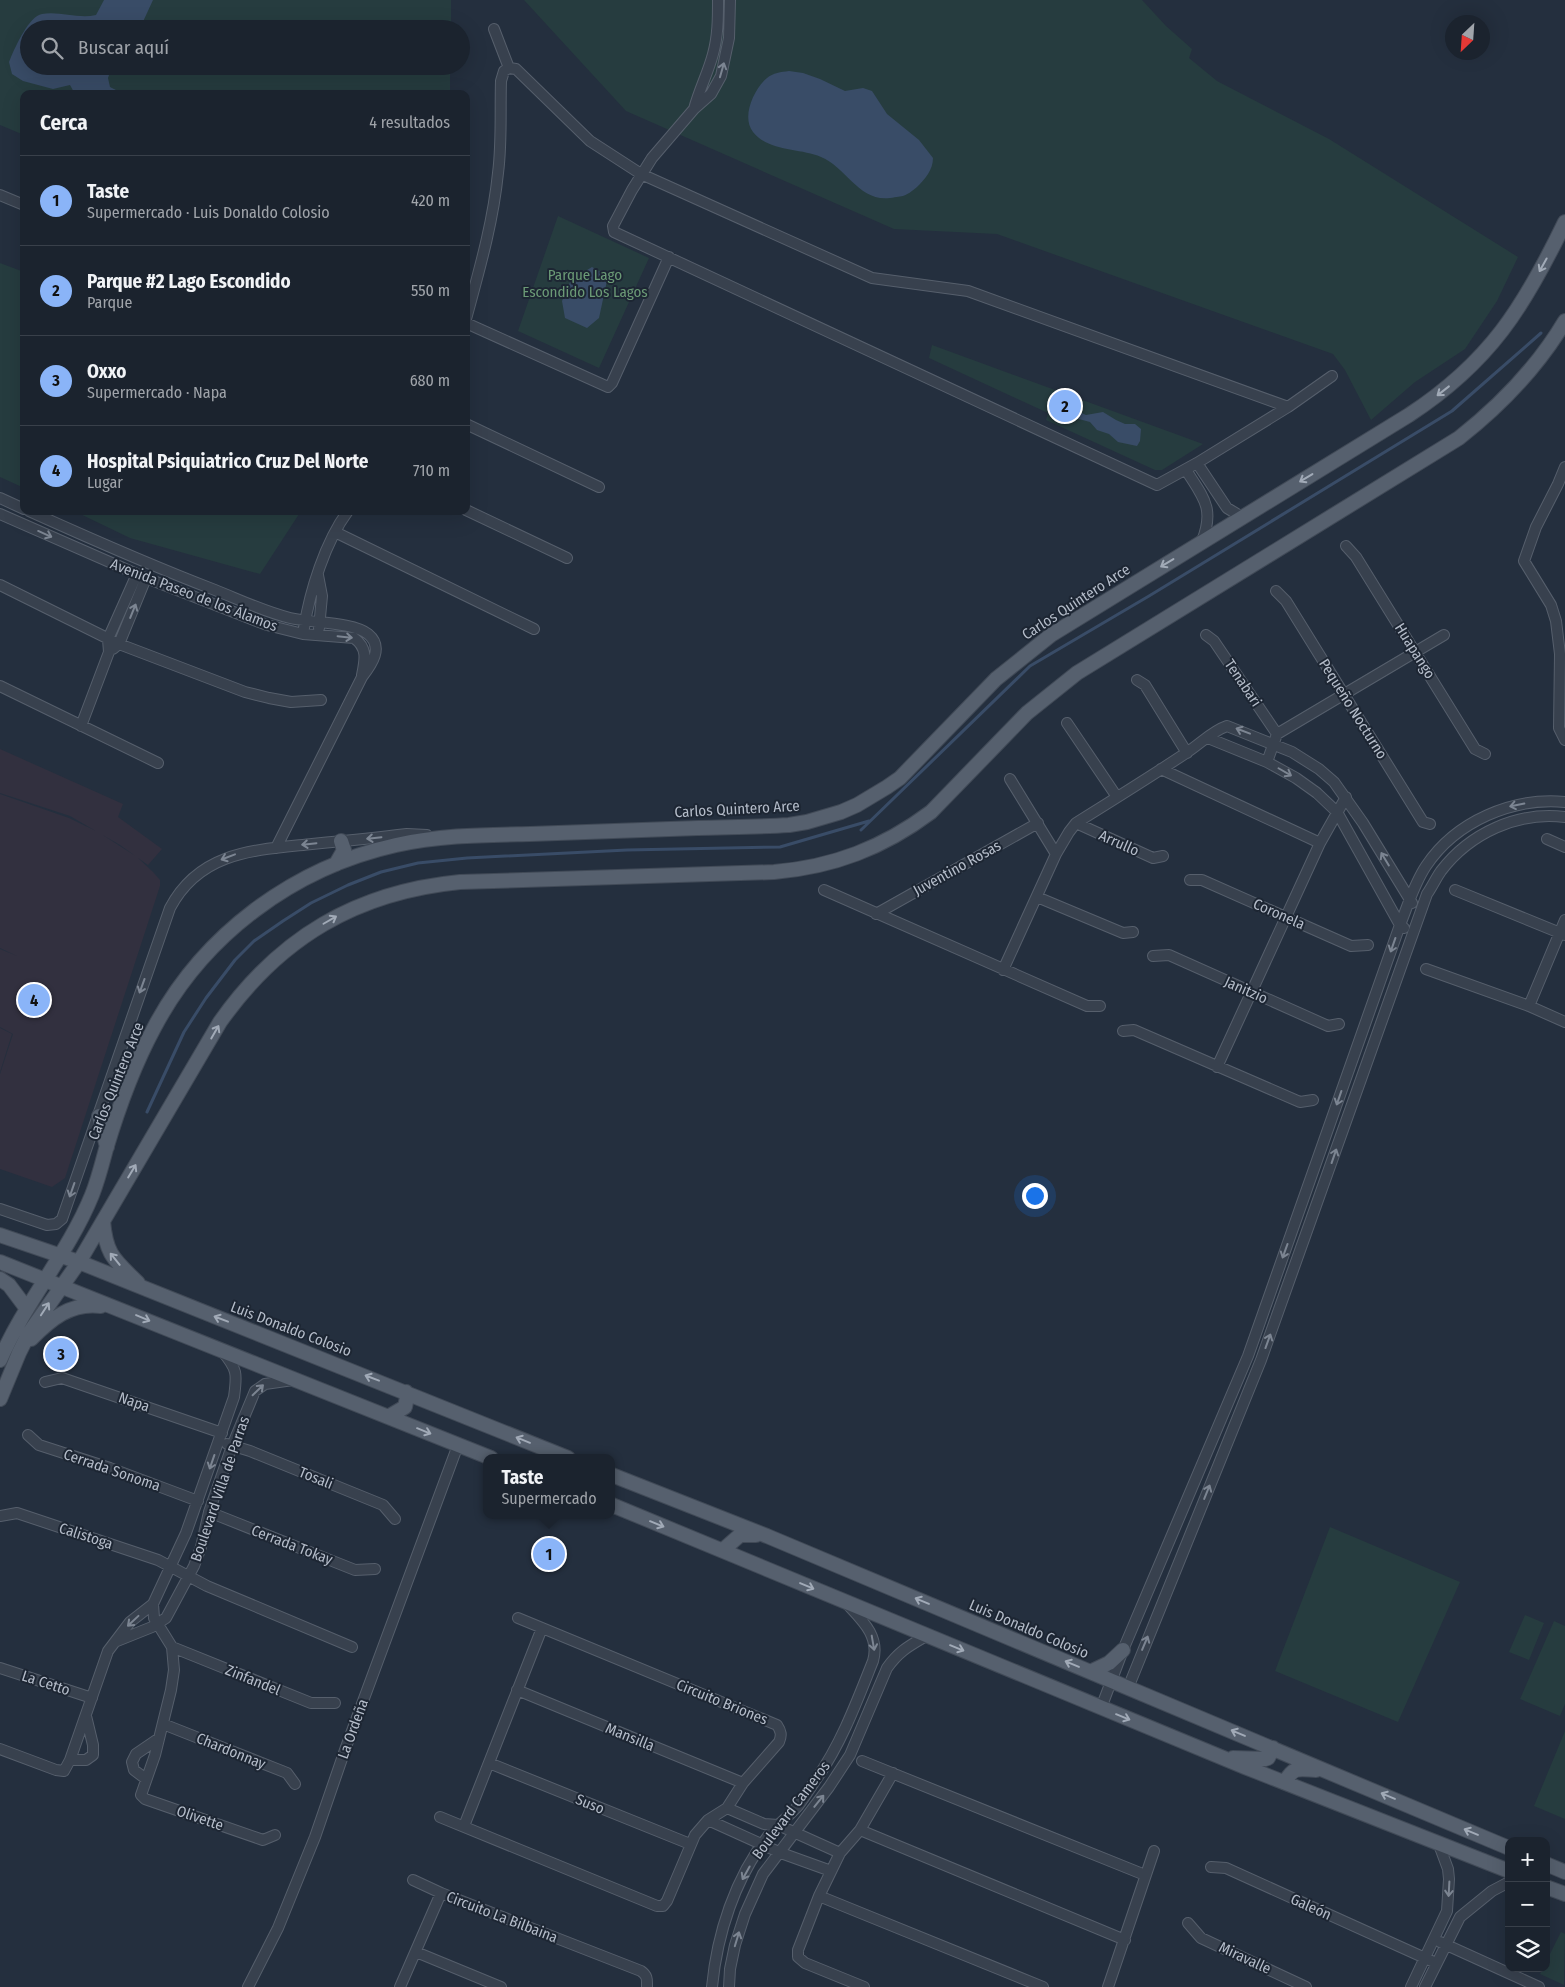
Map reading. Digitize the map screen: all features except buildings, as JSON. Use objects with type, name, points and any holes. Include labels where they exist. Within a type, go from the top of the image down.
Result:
[{"type":"main road","name":"Carlos Quintero Arce","points":[[0,1360],[27,1309],[61,1255],[92,1195],[138,1062],[154,1027],[170,1001],[208,950],[234,925],[281,892],[336,864],[395,845],[457,836],[772,826],[807,822],[841,812],[872,797],[900,778],[996,679],[1051,635],[1409,415],[1453,384],[1478,360],[1507,326],[1548,257],[1565,222]]},
{"type":"main road","points":[[0,1399],[19,1352],[29,1333],[79,1262],[220,1022],[235,1000],[271,962],[312,930],[358,906],[392,894],[434,884],[774,872],[830,864],[877,846],[914,825],[931,812],[1027,713],[1077,673],[1459,438],[1488,414],[1525,377],[1544,353],[1565,321]]},
{"type":"main road","points":[[336,864],[344,850],[341,841]]},
{"type":"main road","points":[[98,1116],[107,1148]]},
{"type":"main road","points":[[103,1221],[107,1249],[115,1261],[144,1289]]},
{"type":"main road","points":[[0,1226],[28,1245]]},
{"type":"main road","name":"Luis Donaldo Colosio","points":[[0,1235],[79,1262],[558,1454]]},
{"type":"main road","points":[[0,1262],[483,1455]]},
{"type":"main road","points":[[0,1279],[9,1285],[27,1309]]},
{"type":"main road","points":[[19,1352],[49,1323],[71,1308],[83,1305],[117,1308]]},
{"type":"main road","points":[[388,1417],[405,1407],[406,1392]]},
{"type":"main road","name":"Luis Donaldo Colosio","points":[[615,1476],[767,1536],[1505,1846]]},
{"type":"main road","points":[[615,1507],[723,1550],[847,1604],[1228,1760],[1505,1869]]},
{"type":"main road","points":[[723,1550],[740,1535],[767,1536]]},
{"type":"main road","points":[[1090,1672],[1109,1663],[1123,1650]]},
{"type":"main road","points":[[1228,1760],[1236,1758],[1268,1758],[1273,1748]]},
{"type":"main road","points":[[1284,1782],[1295,1769],[1326,1770]]},
{"type":"main road","points":[[1550,1866],[1565,1872]]},
{"type":"main road","points":[[1550,1888],[1565,1894]]},
{"type":"street","points":[[694,109],[699,89],[717,40],[718,0]]},
{"type":"street","points":[[730,0],[729,38],[721,76],[711,94],[694,109],[652,158],[641,174],[612,229],[614,232],[1155,484],[1160,484],[1186,470],[1288,407],[1332,376]]},
{"type":"street","points":[[494,28],[509,68]]},
{"type":"street","points":[[470,306],[493,209],[498,171],[501,81],[504,71],[509,68],[516,69],[590,141],[641,174],[872,278],[968,291],[1288,407]]},
{"type":"street","points":[[0,195],[20,203]]},
{"type":"street","points":[[470,323],[608,387],[612,383],[669,257]]},
{"type":"street","points":[[470,426],[599,487]]},
{"type":"street","points":[[1197,463],[1227,508],[1242,517]]},
{"type":"street","points":[[1565,467],[1536,527],[1524,561],[1550,605],[1556,621],[1560,654],[1559,728],[1565,740]]},
{"type":"street","points":[[1186,470],[1203,497],[1209,519],[1202,541]]},
{"type":"street","points":[[1203,497],[1214,490]]},
{"type":"street","points":[[0,498],[20,507]]},
{"type":"street","points":[[470,512],[567,558]]},
{"type":"street","name":"Avenida Paseo de los Álamos","points":[[0,514],[173,589],[267,625],[303,634],[354,638],[361,643],[364,649],[365,657],[362,677]]},
{"type":"street","name":"Avenida Paseo de los Álamos","points":[[38,515],[114,550],[275,614],[305,622],[339,624],[366,632],[373,639],[376,647],[375,657],[362,677]]},
{"type":"street","points":[[303,634],[310,594],[326,551],[346,515]]},
{"type":"street","points":[[335,532],[534,628]]},
{"type":"street","name":"Huapango","points":[[1346,546],[1356,557],[1475,749],[1485,754]]},
{"type":"street","points":[[107,561],[114,550]]},
{"type":"street","points":[[318,575],[322,596],[318,636]]},
{"type":"street","points":[[81,726],[109,652],[108,639],[142,576]]},
{"type":"street","points":[[109,652],[119,644],[142,576]]},
{"type":"street","points":[[173,589],[179,576]]},
{"type":"street","points":[[0,585],[119,644],[245,692],[291,702],[322,700]]},
{"type":"street","name":"Pequeño Nocturno","points":[[1276,591],[1286,601],[1423,822],[1430,824]]},
{"type":"street","name":"Tenabari","points":[[1206,635],[1214,641],[1277,734]]},
{"type":"street","points":[[1267,762],[1277,734],[1444,635]]},
{"type":"street","points":[[276,848],[362,677]]},
{"type":"street","points":[[1137,680],[1145,685],[1187,753]]},
{"type":"street","points":[[0,686],[158,762]]},
{"type":"street","points":[[1067,723],[1117,797]]},
{"type":"street","points":[[1003,970],[1056,854],[1076,823],[1187,753],[1208,738],[1216,729],[1227,726],[1292,752],[1319,769],[1334,782],[1346,797],[1410,900],[1420,912]]},
{"type":"street","points":[[1208,738],[1267,762],[1296,778],[1337,812],[1400,925],[1412,934]]},
{"type":"street","points":[[1161,769],[1320,844]]},
{"type":"street","points":[[1010,779],[1056,854]]},
{"type":"street","points":[[1216,1067],[1320,844],[1346,797]]},
{"type":"street","points":[[1101,1708],[1123,1650],[1248,1356],[1400,925],[1426,866],[1466,826],[1505,808],[1545,800],[1565,802]]},
{"type":"street","points":[[1128,1688],[1261,1360],[1427,894],[1441,871],[1463,848],[1484,834],[1507,823],[1530,817],[1565,817]]},
{"type":"street","name":"Juventino Rosas","points":[[876,914],[1038,823]]},
{"type":"street","name":"Arrullo","points":[[1076,823],[1154,858],[1163,856]]},
{"type":"street","points":[[0,1209],[47,1225],[55,1225],[62,1218],[127,1028],[174,900],[194,877],[219,861],[247,851],[407,834],[457,836]]},
{"type":"street","points":[[1546,839],[1565,847]]},
{"type":"street","name":"Coronela","points":[[1190,880],[1202,880],[1351,946],[1368,945]]},
{"type":"street","points":[[824,890],[1087,1006],[1100,1006]]},
{"type":"street","points":[[1455,890],[1562,934]]},
{"type":"street","points":[[1037,897],[1123,933],[1133,932]]},
{"type":"street","points":[[1529,1006],[1562,934],[1565,920]]},
{"type":"street","name":"Janitzio","points":[[1153,956],[1169,955],[1328,1026],[1339,1024]]},
{"type":"street","points":[[1426,968],[1529,1006],[1565,1022]]},
{"type":"street","points":[[1123,1031],[1134,1030],[1300,1102],[1313,1100]]},
{"type":"street","points":[[1310,1181],[1324,1185]]},
{"type":"street","name":"Boulevard Villa de Parras","points":[[70,1760],[105,1657],[130,1622],[153,1604],[198,1501],[234,1398],[237,1377],[231,1362],[222,1352]]},
{"type":"street","points":[[1248,1356],[1261,1360]]},
{"type":"street","name":"Napa","points":[[45,1382],[62,1378],[221,1437],[232,1446]]},
{"type":"street","name":"Boulevard Villa de Parras","points":[[158,1625],[166,1618],[201,1547],[209,1512],[232,1446],[255,1391],[265,1384],[298,1380]]},
{"type":"street","name":"Cerrada Sonoma","points":[[28,1435],[40,1445],[110,1468],[198,1501]]},
{"type":"street","name":"La Ordeña","points":[[248,1987],[278,1928],[315,1837],[458,1445]]},
{"type":"street","name":"Tosali","points":[[232,1446],[250,1451],[383,1505],[395,1519]]},
{"type":"street","name":"Cerrada Tokay","points":[[209,1512],[355,1570],[376,1569]]},
{"type":"street","name":"Calistoga","points":[[0,1516],[17,1513],[171,1566],[188,1576],[352,1647]]},
{"type":"street","points":[[1180,1514],[1196,1521]]},
{"type":"street","points":[[153,1604],[154,1618],[172,1647],[174,1670],[163,1724],[146,1780],[134,1770],[132,1762],[136,1754],[158,1739]]},
{"type":"street","name":"Boulevard Cameros","points":[[712,1987],[713,1968],[727,1912],[738,1888],[762,1844],[797,1806],[836,1748],[875,1654],[873,1637],[869,1628],[847,1604]]},
{"type":"street","points":[[440,1817],[464,1826],[542,1628],[518,1618]]},
{"type":"street","points":[[117,1641],[158,1625]]},
{"type":"street","name":"Circuito Briones","points":[[464,1826],[659,1906],[666,1904],[690,1844],[708,1820],[727,1808],[743,1783],[779,1742],[781,1736],[777,1724],[542,1628]]},
{"type":"street","name":"Boulevard Cameros","points":[[729,1987],[730,1969],[735,1945],[763,1874],[781,1853],[850,1755],[887,1668],[903,1649],[926,1636]]},
{"type":"street","name":"Zinfandel","points":[[172,1647],[311,1703],[335,1704]]},
{"type":"street","name":"La Cetto","points":[[0,1668],[92,1698]]},
{"type":"street","name":"Mansilla","points":[[517,1690],[743,1783]]},
{"type":"street","points":[[0,1749],[60,1772],[64,1771],[70,1760],[86,1760],[90,1759],[92,1755],[94,1745],[86,1716]]},
{"type":"street","name":"Chardonnay","points":[[163,1724],[287,1773],[295,1784]]},
{"type":"street","points":[[836,1748],[850,1755]]},
{"type":"street","points":[[862,1761],[1145,1875]]},
{"type":"street","name":"Suso","points":[[489,1763],[690,1844]]},
{"type":"street","points":[[864,1987],[805,1963],[798,1957],[798,1950],[830,1871],[840,1853],[860,1830],[893,1772]]},
{"type":"street","name":"Olivette","points":[[146,1780],[141,1795],[145,1799],[262,1840],[275,1835]]},
{"type":"street","points":[[727,1808],[764,1824],[778,1825],[840,1853]]},
{"type":"street","points":[[708,1820],[781,1853],[830,1871]]},
{"type":"street","points":[[860,1830],[1125,1940]]},
{"type":"street","points":[[1411,1987],[1447,1911],[1448,1869],[1438,1842]]},
{"type":"street","points":[[1108,1987],[1154,1851]]},
{"type":"street","name":"Galeón","points":[[1212,1867],[1226,1868],[1436,1964]]},
{"type":"street","points":[[413,1880],[441,1893]]},
{"type":"street","points":[[1425,1987],[1460,1917],[1492,1891],[1505,1884]]},
{"type":"street","name":"Circuito La Bilbaina","points":[[400,1987],[441,1893],[646,1974],[648,1979],[646,1987]]},
{"type":"street","points":[[819,1896],[1043,1987]]},
{"type":"street","points":[[1447,1911],[1460,1917]]},
{"type":"street","name":"Miravalle","points":[[1188,1923],[1201,1938],[1306,1987]]},
{"type":"street","points":[[1434,1940],[1540,1987]]},
{"type":"street","points":[[416,1952],[501,1987]]},
{"type":"street","points":[[713,1968],[730,1969]]},
{"type":"shaded area","points":[[0,749],[123,804],[118,817],[162,849],[148,865],[120,845],[70,816],[0,793]]},
{"type":"shaded area","points":[[0,794],[69,818],[98,832],[137,857],[160,880],[160,886],[65,1178],[52,1187],[0,1169],[0,1074],[13,1034],[0,1027],[0,949],[17,956],[0,948]]},
{"type":"shaded area","points":[[0,1028],[12,1034],[0,1072]]},
{"type":"green space","points":[[0,0],[451,0],[451,20],[20,20],[20,75],[450,75],[450,90],[20,90],[20,133],[0,125]]},
{"type":"green space","points":[[524,0],[1142,0],[1166,26],[1192,49],[1189,58],[1217,81],[1329,139],[1518,257],[1497,301],[1465,349],[1415,382],[1371,420],[1345,370],[1333,354],[997,234],[894,229],[626,111]]},
{"type":"green space","name":"Parque Lago Escondido Los Lagos","points":[[558,216],[649,258],[599,368],[518,331]]},
{"type":"green space","points":[[0,263],[20,270],[20,486],[0,477]]},
{"type":"green space","points":[[932,345],[1203,444],[1162,470],[1155,470],[1046,420],[1048,413],[929,358]]},
{"type":"green space","points":[[82,515],[298,515],[260,574],[130,538]]},
{"type":"green space","points":[[1330,1527],[1460,1582],[1398,1722],[1275,1671]]},
{"type":"green space","points":[[1525,1615],[1544,1623],[1529,1660],[1509,1652]]},
{"type":"green space","points":[[1554,1621],[1565,1626],[1565,1704],[1560,1716],[1520,1699]]},
{"type":"green space","points":[[1565,1731],[1565,1819],[1534,1806]]},
{"type":"green space","points":[[1561,1932],[1565,1934],[1564,1985],[1540,1974],[1541,1972],[1550,1972],[1550,1954]]},
{"type":"water","points":[[104,0],[153,0],[144,20],[32,20],[37,16],[49,13],[82,16],[96,15]]},
{"type":"water","points":[[20,39],[20,75],[109,75],[110,87],[116,90],[73,90],[70,85],[53,89],[23,81],[12,74],[9,62]]},
{"type":"water","points":[[789,71],[803,73],[820,79],[845,91],[863,88],[872,91],[887,114],[919,140],[933,158],[932,166],[926,177],[917,187],[904,196],[879,198],[861,189],[838,168],[821,157],[776,146],[760,138],[753,132],[748,119],[754,96],[769,76]]},
{"type":"water","points":[[592,267],[608,276],[599,318],[587,328],[565,318],[562,301],[571,280]]},
{"type":"water","points":[[1073,409],[1086,415],[1103,412],[1125,424],[1135,424],[1141,429],[1140,441],[1137,446],[1118,442],[1109,434],[1097,430],[1090,422],[1075,418]]},
{"type":"waterway","points":[[861,830],[1030,666],[1149,596],[1452,411],[1541,333]]},
{"type":"waterway","points":[[147,1112],[184,1032],[206,998],[235,960],[254,941],[283,921],[311,903],[348,885],[381,872],[418,863],[467,858],[627,850],[780,847],[869,821]]},
{"type":"place","name":"Parque #2 Lago Escondido","points":[[1065,406]]},
{"type":"place","name":"Hospital Psiquiatrico Cruz Del Norte","points":[[34,1000]]},
{"type":"place","name":"Oxxo","points":[[61,1354]]},
{"type":"place","name":"Taste","points":[[549,1554]]}]
